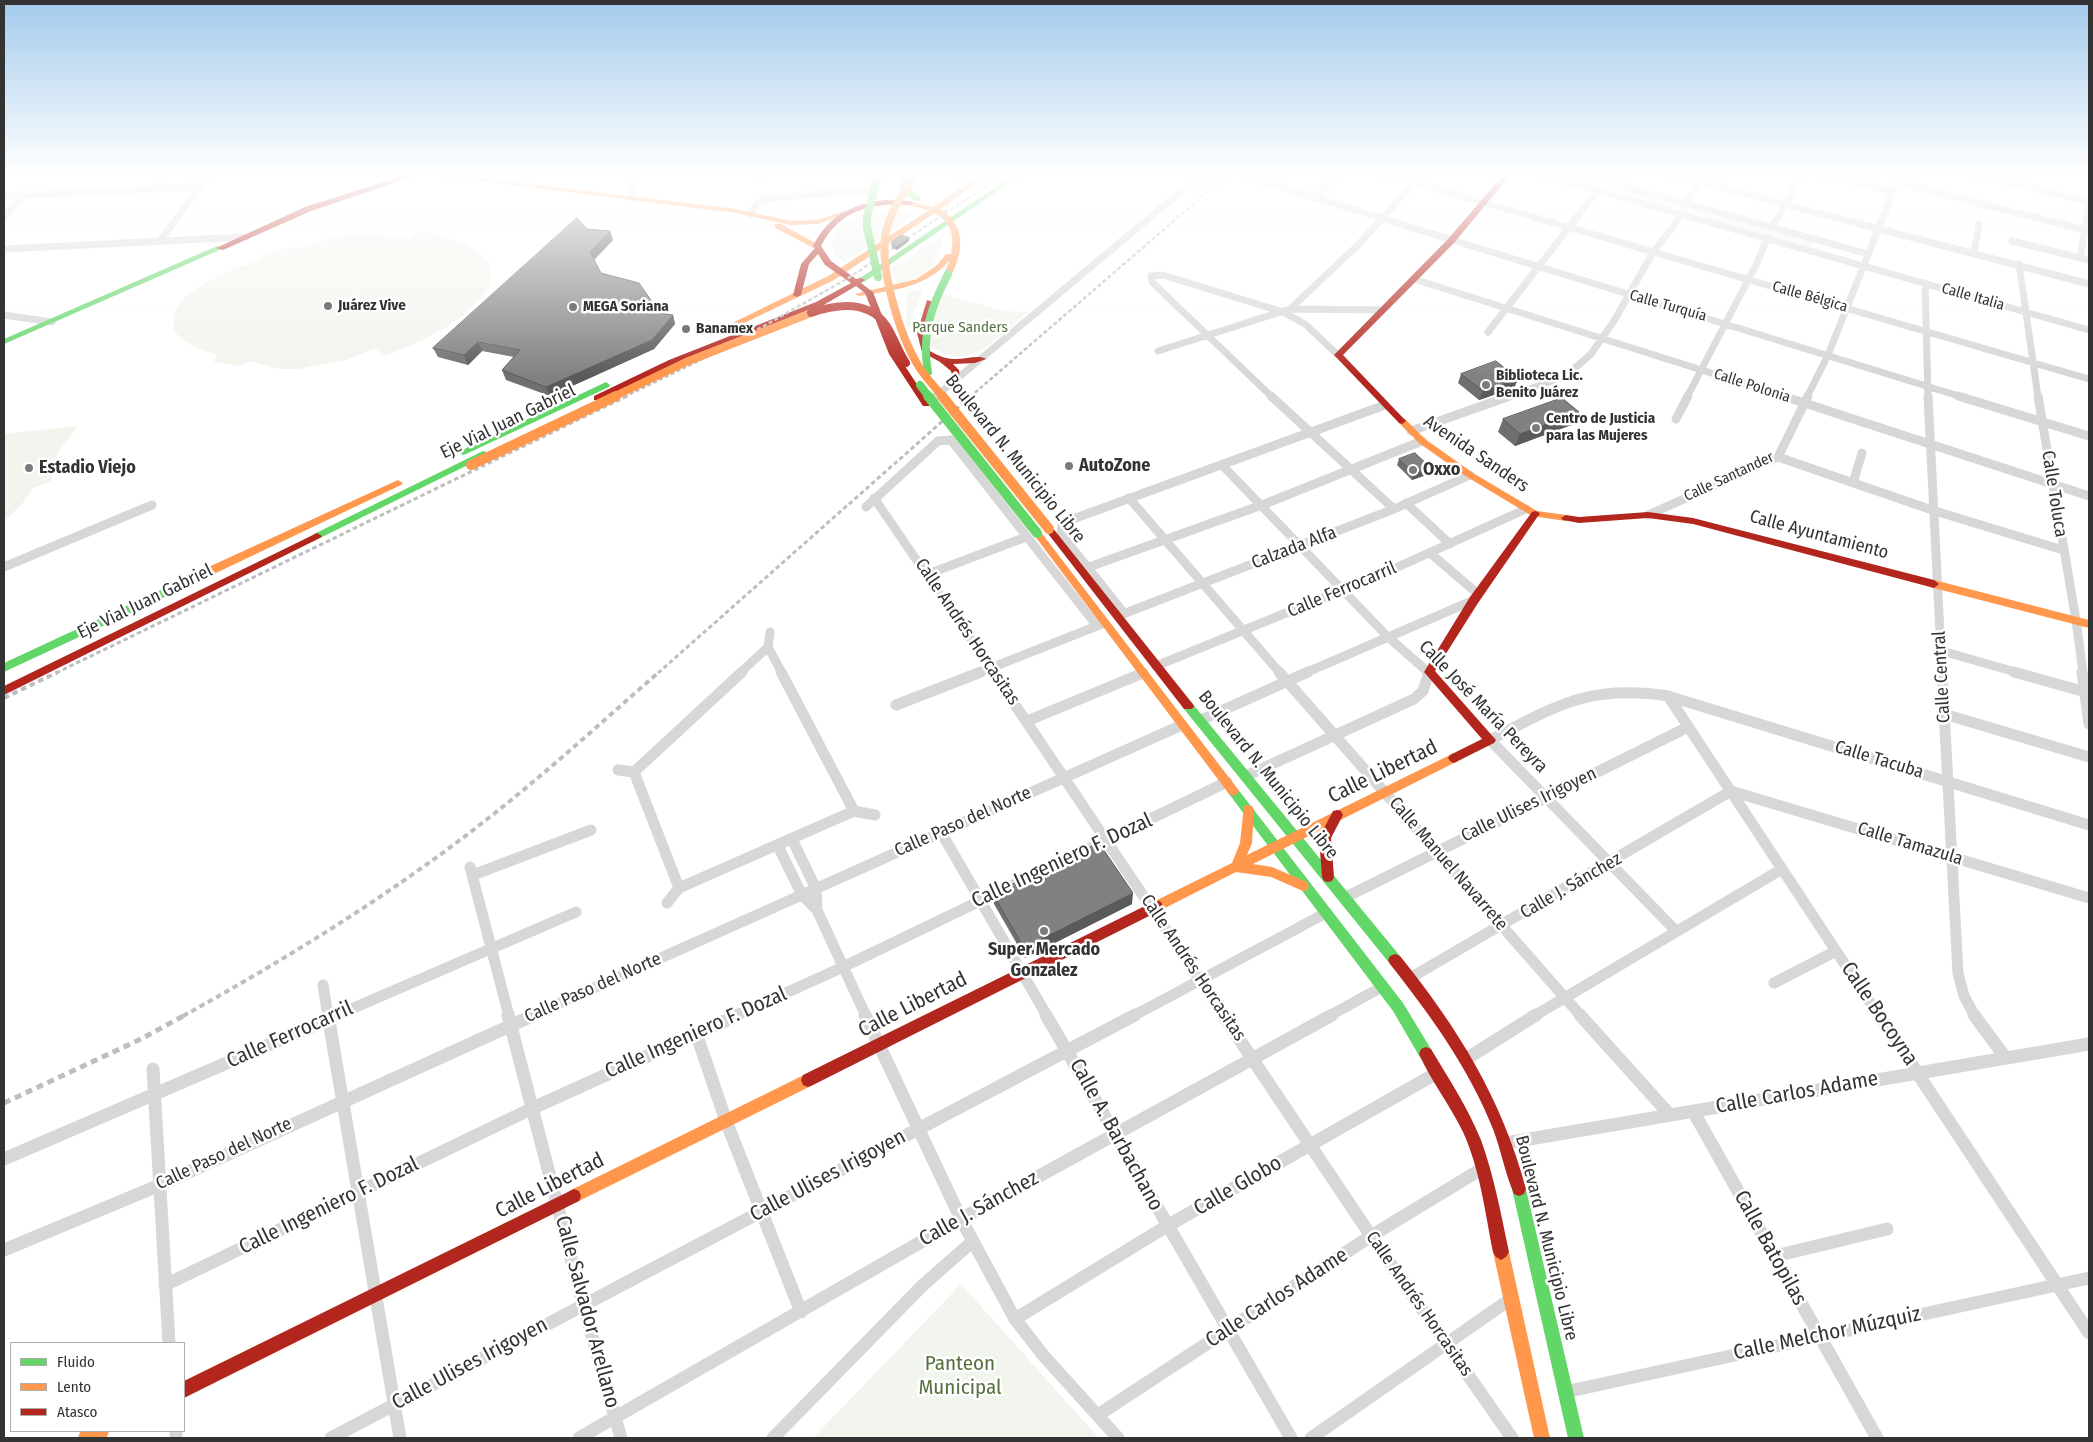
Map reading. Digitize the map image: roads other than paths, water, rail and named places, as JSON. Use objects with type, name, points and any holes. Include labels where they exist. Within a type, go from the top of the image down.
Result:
[{"type":"main road","points":[[4,342],[235,241]]},
{"type":"main road","points":[[808,241],[817,248],[828,263],[869,292],[901,369],[926,404]]},
{"type":"main road","points":[[797,295],[805,264],[820,241]]},
{"type":"main road","name":"Boulevard N. Municipio Libre","points":[[870,241],[879,279],[906,363],[1032,535],[1227,782],[1398,1008],[1462,1115],[1483,1168],[1542,1438]]},
{"type":"main road","name":"Eje Vial Juan Gabriel","points":[[4,668],[797,295],[841,272],[881,241]]},
{"type":"main road","name":"Boulevard N. Municipio Libre","points":[[885,241],[884,250],[890,281],[912,353],[932,384],[1120,615],[1156,666],[1410,978],[1466,1058],[1506,1144],[1517,1179],[1576,1438]]},
{"type":"main road","name":"Eje Vial Juan Gabriel","points":[[4,691],[672,362],[819,304],[857,283],[920,241]]},
{"type":"main road","points":[[957,380],[955,370],[926,352],[920,334],[921,324],[958,241]]},
{"type":"main road","points":[[1338,355],[1451,241]]},
{"type":"main road","points":[[932,384],[923,349],[924,329],[946,269]]},
{"type":"main road","points":[[819,304],[869,292],[917,284],[946,269]]},
{"type":"main road","points":[[842,299],[875,305]]},
{"type":"main road","points":[[419,485],[471,466],[686,362],[825,308],[854,305],[874,312],[886,324],[896,348],[906,363]]},
{"type":"main road","name":"Avenida Sanders","points":[[1338,355],[1422,441],[1470,475],[1531,511]]},
{"type":"main road","points":[[944,362],[982,359]]},
{"type":"main road","points":[[1429,672],[1531,511]]},
{"type":"main road","name":"Calle Ayuntamiento","points":[[1531,511],[1579,520],[1648,515],[1721,527],[2089,624]]},
{"type":"main road","name":"Calle José María Pereyra","points":[[1429,672],[1490,740]]},
{"type":"main road","name":"Calle Libertad","points":[[185,1390],[1490,740]]},
{"type":"main road","points":[[1248,810],[1246,843],[1236,867],[1272,872],[1308,888]]},
{"type":"main road","points":[[1328,877],[1325,838],[1337,815]]},
{"type":"main road","points":[[86,1438],[99,1432]]},
{"type":"street","points":[[4,249],[154,241]]},
{"type":"street","points":[[926,404],[1123,241]]},
{"type":"street","points":[[1158,351],[1290,309],[1315,288],[1360,241]]},
{"type":"street","name":"Calle Turquía","points":[[1452,241],[1726,323],[2089,436]]},
{"type":"street","points":[[1488,332],[1558,241]]},
{"type":"street","name":"Calle Bélgica","points":[[1613,241],[2089,379]]},
{"type":"street","points":[[1411,431],[1566,376],[1580,367],[1602,338],[1630,295],[1653,253],[1662,241]]},
{"type":"street","points":[[1676,419],[1765,241]]},
{"type":"street","name":"Calle Italia","points":[[1779,241],[2089,330]]},
{"type":"street","points":[[1825,241],[1869,254]]},
{"type":"street","name":"Calle Santander","points":[[1648,515],[1778,457],[1828,355],[1874,241]]},
{"type":"street","points":[[1932,241],[2089,284]]},
{"type":"street","points":[[1974,252],[1976,241]]},
{"type":"street","points":[[2013,241],[2089,260]]},
{"type":"street","points":[[2080,258],[2084,241]]},
{"type":"street","name":"Calle Toluca","points":[[2019,264],[2052,484],[2087,692],[2089,724]]},
{"type":"street","points":[[1338,355],[1305,324],[1282,312],[1163,275],[1151,276],[1152,282],[1205,335],[1308,432],[1394,509]]},
{"type":"street","name":"Calle Polonia","points":[[1414,279],[1806,403],[2089,496]]},
{"type":"street","name":"Calle Central","points":[[1925,283],[1930,444],[1959,984],[1970,1010],[2005,1057]]},
{"type":"street","points":[[1290,309],[1382,310]]},
{"type":"street","points":[[4,315],[52,322]]},
{"type":"street","points":[[1120,615],[1089,567],[1061,534],[1060,528],[1062,523],[1385,405]]},
{"type":"street","points":[[866,506],[938,441],[946,439],[955,443],[1032,535],[928,574]]},
{"type":"street","points":[[1089,567],[1262,506],[1422,441]]},
{"type":"street","points":[[1853,483],[1862,453]]},
{"type":"street","points":[[1778,457],[1935,511],[2063,550]]},
{"type":"street","name":"Calle José María Pereyra","points":[[1222,466],[1387,636],[1429,672]]},
{"type":"street","name":"Calzada Alfa","points":[[1120,615],[1394,509],[1470,475]]},
{"type":"street","name":"Calle Andrés Horcasitas","points":[[874,498],[991,667],[1254,1058],[1371,1236],[1512,1438]]},
{"type":"street","name":"Calle Manuel Navarrete","points":[[1129,498],[1200,583],[1670,1115]]},
{"type":"street","points":[[1406,503],[1450,544]]},
{"type":"street","points":[[4,567],[152,506]]},
{"type":"street","name":"Calle Ferrocarril","points":[[1156,666],[1531,511]]},
{"type":"street","points":[[1201,720],[1476,597],[1430,553]]},
{"type":"street","points":[[896,705],[1101,624]]},
{"type":"street","points":[[770,632],[768,647],[854,811]]},
{"type":"street","points":[[634,772],[768,647]]},
{"type":"street","points":[[1942,651],[2087,692]]},
{"type":"street","points":[[1246,776],[1414,698],[1423,691],[1429,672]]},
{"type":"street","points":[[1027,721],[1143,674]]},
{"type":"street","name":"Calle Libertad","points":[[1490,740],[1580,697],[1627,691],[1668,696]]},
{"type":"street","name":"Calle Bocoyna","points":[[1668,696],[2089,1333]]},
{"type":"street","name":"Calle Tacuba","points":[[1668,696],[2089,825]]},
{"type":"street","points":[[1944,714],[2089,758]]},
{"type":"street","name":"Calle Paso del Norte","points":[[4,1250],[160,1185],[343,1100],[1182,725]]},
{"type":"street","name":"Calle Ulises Irigoyen","points":[[1344,898],[1688,727]]},
{"type":"street","name":"Calle José María Pereyra","points":[[1490,740],[1676,931]]},
{"type":"street","points":[[618,770],[634,772]]},
{"type":"street","points":[[634,772],[679,888]]},
{"type":"street","name":"Calle Ingeniero F. Dozal","points":[[165,1284],[533,1108],[843,967],[980,899],[1227,782]]},
{"type":"street","name":"Calle Tamazula","points":[[1731,791],[1767,800],[2089,898]]},
{"type":"street","name":"Calle J. Sánchez","points":[[1410,978],[1731,791]]},
{"type":"street","points":[[667,903],[679,888],[854,811],[875,816]]},
{"type":"street","name":"Calle Salvador Arellano","points":[[591,830],[471,871],[583,1304],[621,1438]]},
{"type":"street","name":"Calle A. Barbachano","points":[[941,832],[1068,1049],[1113,1134],[1291,1438]]},
{"type":"street","points":[[792,839],[816,889],[817,910]]},
{"type":"street","points":[[778,846],[802,895],[817,910],[920,1127],[961,1219],[1015,1319],[1043,1355],[1118,1438]]},
{"type":"street","points":[[1466,1058],[1564,997],[1782,869]]},
{"type":"street","name":"Calle Ferrocarril","points":[[4,1159],[576,912]]},
{"type":"street","name":"Calle Ulises Irigoyen","points":[[331,1438],[1068,1049],[1202,981],[1326,913]]},
{"type":"street","points":[[1774,982],[1836,951]]},
{"type":"street","points":[[323,985],[400,1438]]},
{"type":"street","name":"Calle J. Sánchez","points":[[579,1438],[961,1219],[1382,987]]},
{"type":"street","points":[[696,1033],[726,1121],[801,1312]]},
{"type":"street","name":"Calle Carlos Adame","points":[[1506,1144],[2089,1044]]},
{"type":"street","points":[[154,1069],[169,1342]]},
{"type":"street","name":"Calle Globo","points":[[1015,1319],[1167,1226],[1437,1073]]},
{"type":"street","name":"Calle Batopilas","points":[[1693,1111],[1877,1438]]},
{"type":"street","name":"Calle Carlos Adame","points":[[1098,1415],[1371,1236],[1483,1168]]},
{"type":"street","points":[[1775,1256],[1887,1229]]},
{"type":"street","points":[[773,1438],[922,1286],[973,1241]]},
{"type":"street","name":"Calle Melchor Múzquiz","points":[[1565,1392],[1819,1335],[2089,1278]]},
{"type":"street","points":[[1311,1438],[1512,1298]]},
{"type":"railway","points":[[624,397],[727,347],[850,277],[903,241]]},
{"type":"railway","points":[[970,397],[1150,241]]},
{"type":"railway","points":[[56,673],[627,396]]},
{"type":"railway","points":[[658,673],[971,396]]},
{"type":"railway","points":[[4,698],[58,672]]},
{"type":"railway","points":[[183,1016],[355,914],[437,857],[534,781],[659,672]]},
{"type":"railway","points":[[4,1103],[141,1039],[185,1015]]},
{"type":"place","name":"Juárez Vive","points":[[328,306]]},
{"type":"place","name":"MEGA Soriana","points":[[573,307]]},
{"type":"place","name":"Banamex","points":[[686,329]]},
{"type":"place","name":"Biblioteca Lic. Benito Juárez","points":[[1486,385]]},
{"type":"place","name":"Centro de Justicia para las Mujeres","points":[[1536,428]]},
{"type":"place","name":"AutoZone","points":[[1069,466]]},
{"type":"place","name":"Estadio Viejo","points":[[29,468]]},
{"type":"place","name":"Oxxo","points":[[1413,470]]},
{"type":"place","name":"Super Mercado Gonzalez","points":[[1044,931]]},
{"type":"park label","name":"Parque Sanders","points":[[960,328]]},
{"type":"park label","name":"Panteon Municipal","points":[[960,1376]]}]
